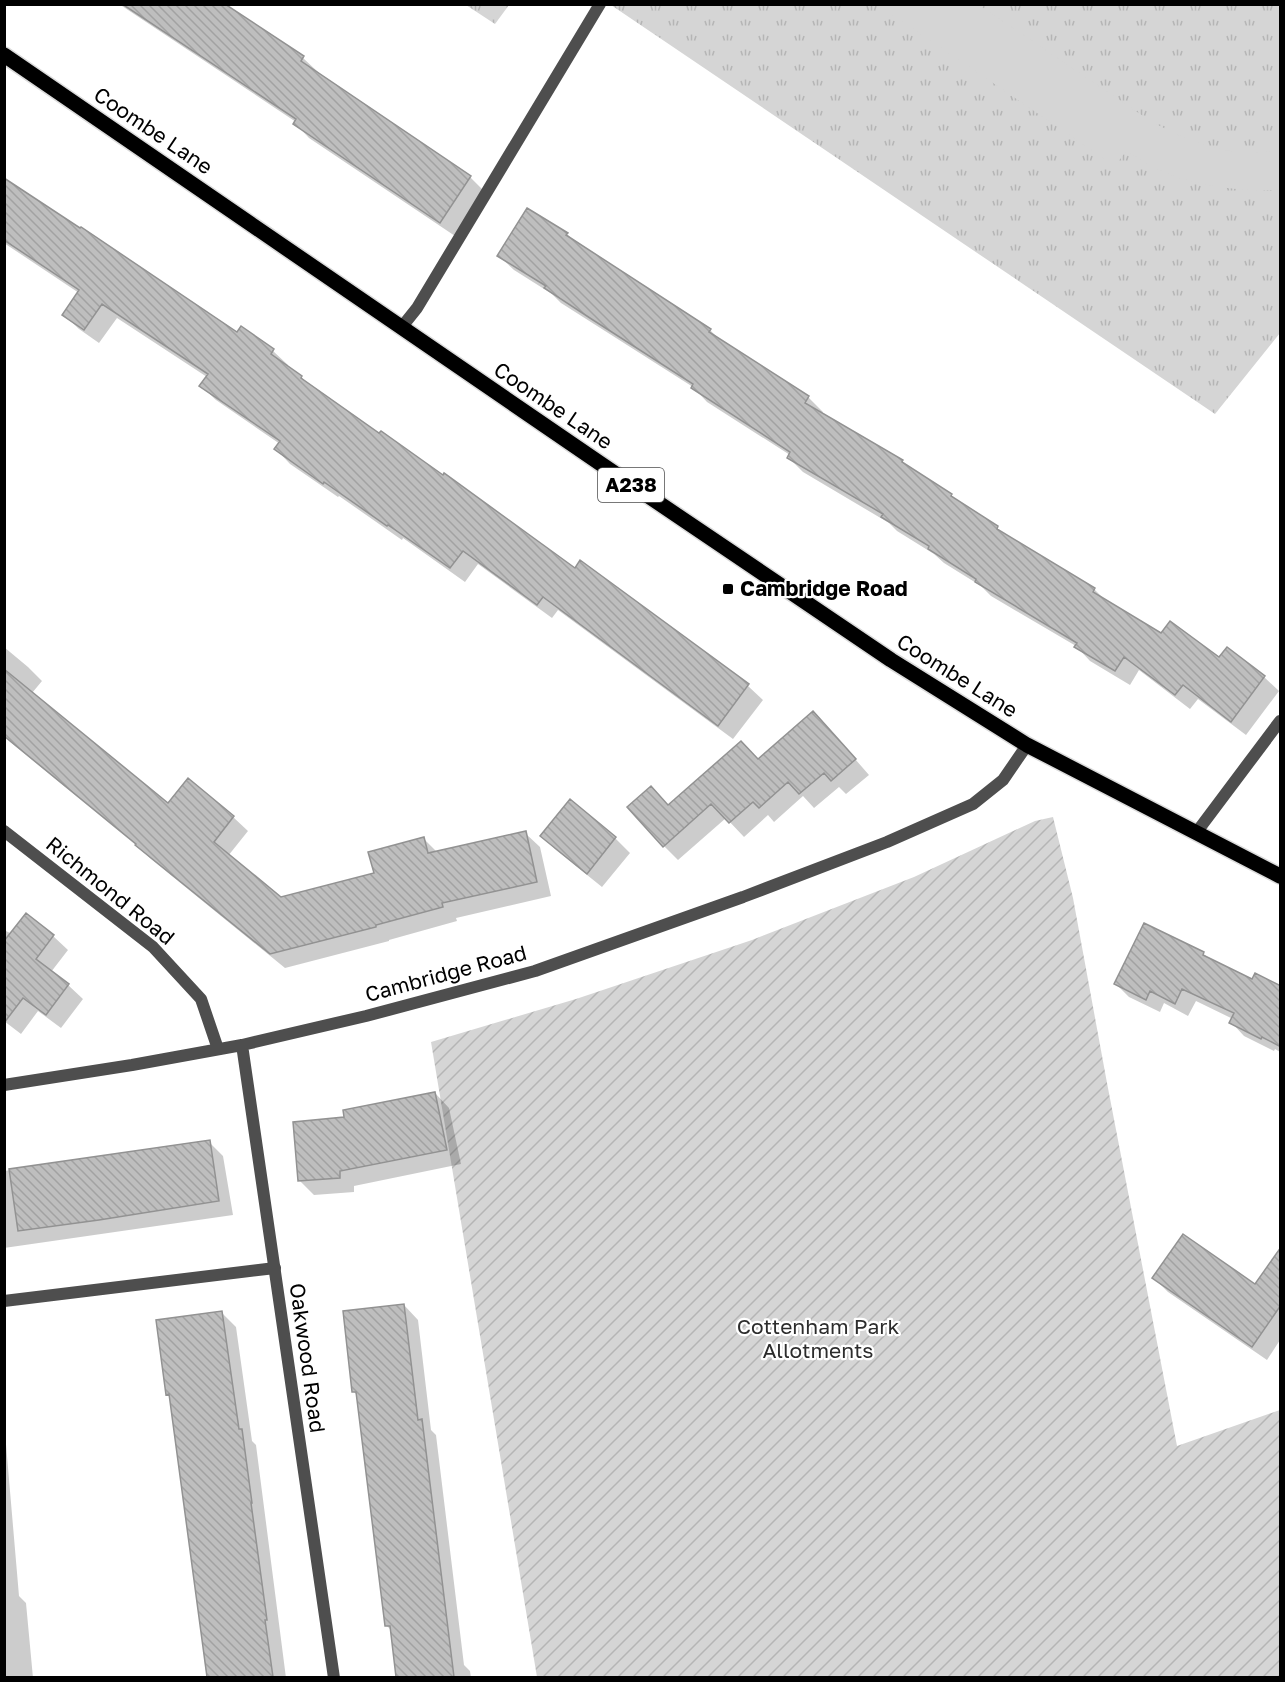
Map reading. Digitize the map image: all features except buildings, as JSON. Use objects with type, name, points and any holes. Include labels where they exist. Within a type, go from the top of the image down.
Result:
[{"type":"main road","name":"Coombe Lane","points":[[4,55],[882,654],[1027,746],[1281,876]]},
{"type":"street","points":[[402,328],[417,308],[600,4]]},
{"type":"street","points":[[1196,833],[1281,722]]},
{"type":"street","name":"Cambridge Road","points":[[4,1085],[242,1045],[366,1016],[535,971],[777,884],[887,842],[973,804],[1004,780],[1027,746]]},
{"type":"street","name":"Richmond Road","points":[[4,831],[153,947],[201,999],[218,1049]]},
{"type":"street","name":"Oakwood Road","points":[[242,1045],[334,1677]]},
{"type":"street","points":[[4,1301],[275,1268]]},
{"type":"green space","points":[[509,4],[495,24],[466,5]]},
{"type":"green space","points":[[611,5],[1280,5],[1280,333],[1215,414]]},
{"type":"green space","points":[[878,5],[979,5],[1149,120],[1180,136],[1228,151],[1280,150],[1280,189],[1239,189],[1191,181],[1161,171],[1126,151],[1115,166]]},
{"type":"green space","name":"Cottenham Park Allotments","points":[[1053,817],[1073,898],[1177,1446],[1280,1410],[1280,1677],[537,1677],[431,1042],[576,999],[752,940],[914,877],[1035,821]]},
{"type":"place","name":"Cambridge Road","points":[[728,589]]}]
